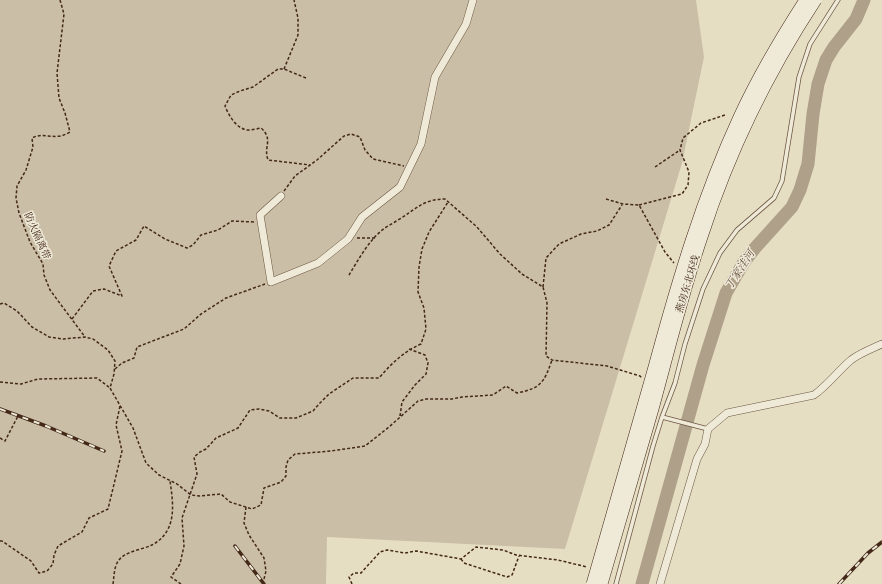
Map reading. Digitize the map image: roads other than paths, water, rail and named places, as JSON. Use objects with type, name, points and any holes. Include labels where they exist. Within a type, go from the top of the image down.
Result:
[{"type":"main road","name":"燕房东北环线","points":[[592,584],[674,294],[693,235],[739,117],[768,61],[805,0]]},
{"type":"main road","name":"燕房东北环线","points":[[602,584],[684,295],[706,226],[725,174],[747,122],[800,24],[816,0]]},
{"type":"street","points":[[281,196],[260,215],[271,282],[318,263],[348,239],[362,218],[400,187],[421,144],[435,77],[466,24],[473,0]]},
{"type":"street","points":[[660,584],[697,459],[705,444],[708,429],[727,413],[814,395],[824,388],[851,360],[863,352],[882,344]]},
{"type":"lane","points":[[616,584],[662,417],[675,383],[685,344],[703,289],[720,253],[737,230],[774,198],[782,181],[799,77],[810,44],[838,0]]},
{"type":"lane","points":[[662,417],[708,429]]},
{"type":"waterway","name":"丁家洼河","points":[[642,584],[703,365],[726,293],[744,262],[792,207],[800,190],[808,164],[813,114],[818,84],[826,60],[834,47],[856,19],[864,0]]},
{"type":"railway","points":[[0,409],[46,426],[104,451]]},
{"type":"railway","points":[[839,584],[868,553],[882,542]]},
{"type":"railway","points":[[235,546],[264,584]]}]
